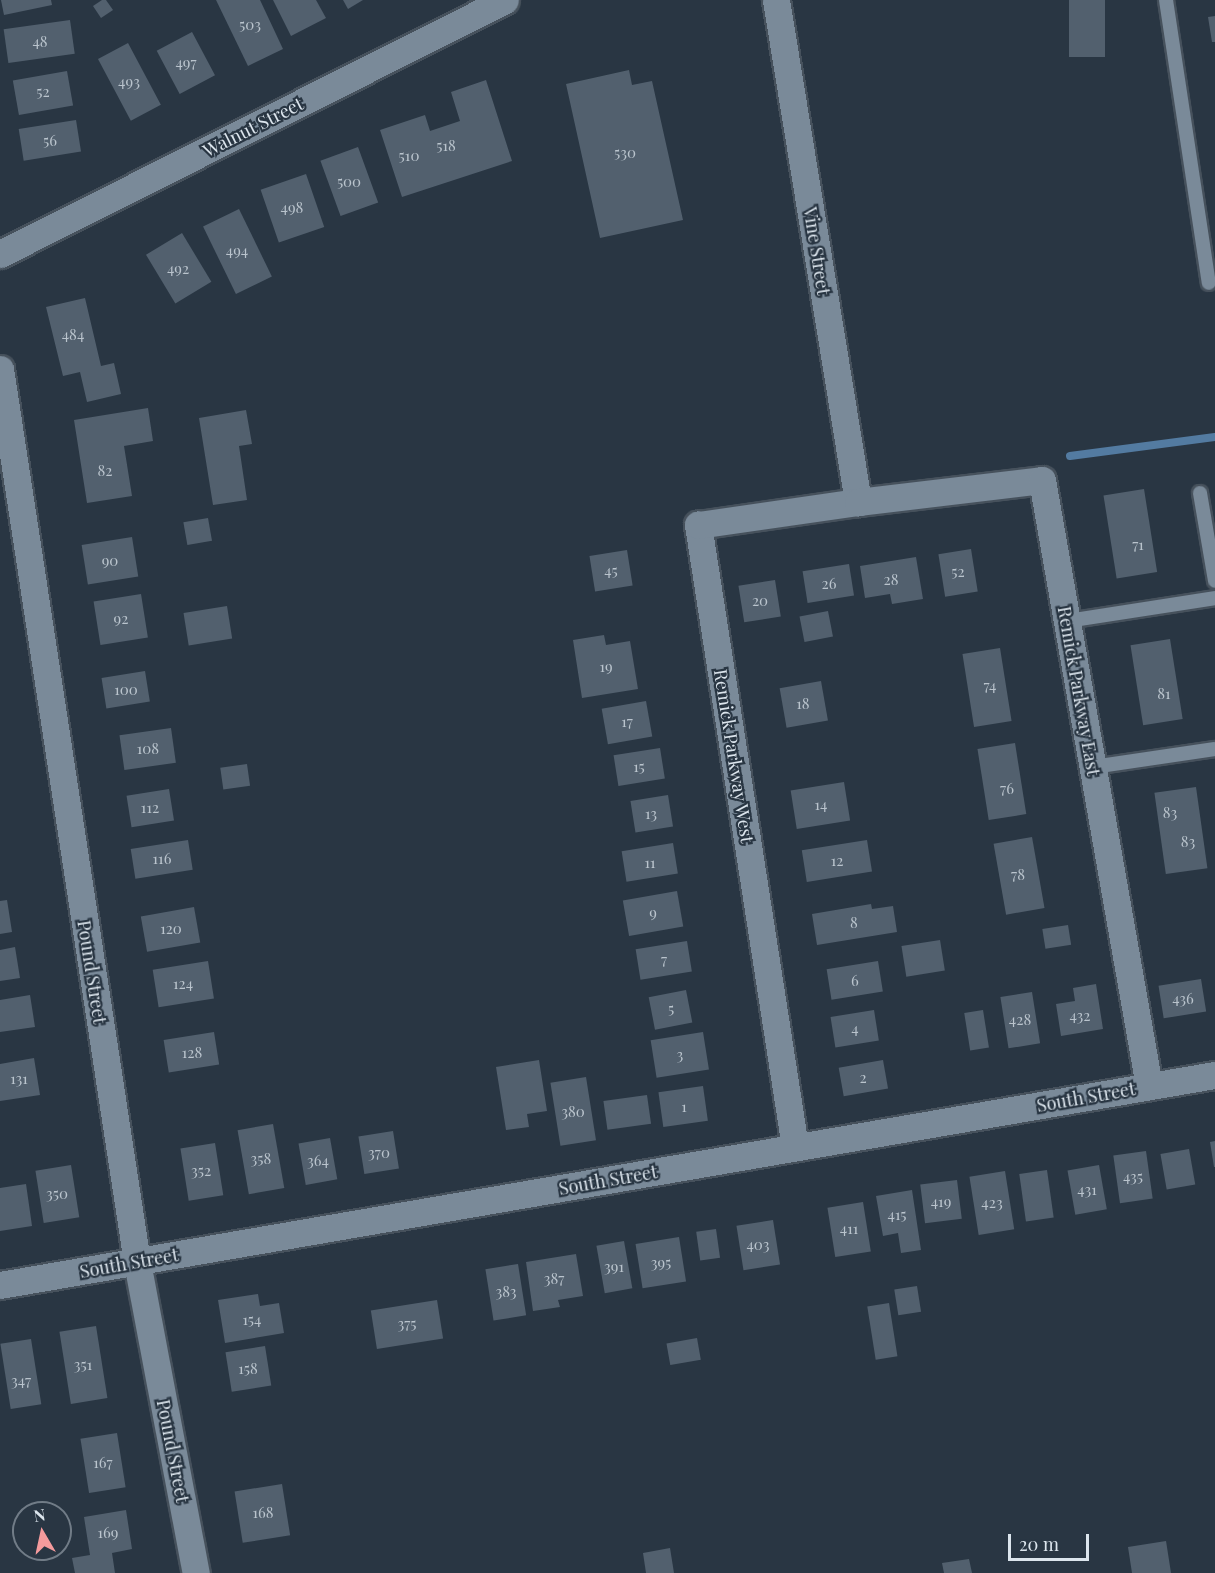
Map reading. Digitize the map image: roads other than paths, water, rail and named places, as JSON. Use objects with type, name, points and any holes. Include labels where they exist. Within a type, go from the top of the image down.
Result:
[{"type":"street","name":"Walnut Street","points":[[0,254],[505,0]]},
{"type":"street","name":"Vine Street","points":[[776,0],[858,501]]},
{"type":"street","name":"Pound Street","points":[[0,369],[137,1262],[196,1573]]},
{"type":"street","name":"Remick Parkway East","points":[[858,501],[1042,480],[1149,1086]]},
{"type":"street","name":"Remick Parkway West","points":[[795,1147],[698,525],[858,501]]},
{"type":"street","name":"South Street","points":[[0,1284],[1215,1075]]},
{"type":"lane","points":[[1166,0],[1209,283]]},
{"type":"lane","points":[[1200,494],[1215,581]]},
{"type":"lane","points":[[1067,621],[1215,598]]},
{"type":"lane","points":[[1093,767],[1215,749]]},
{"type":"waterway","points":[[1070,456],[1215,437]]}]
